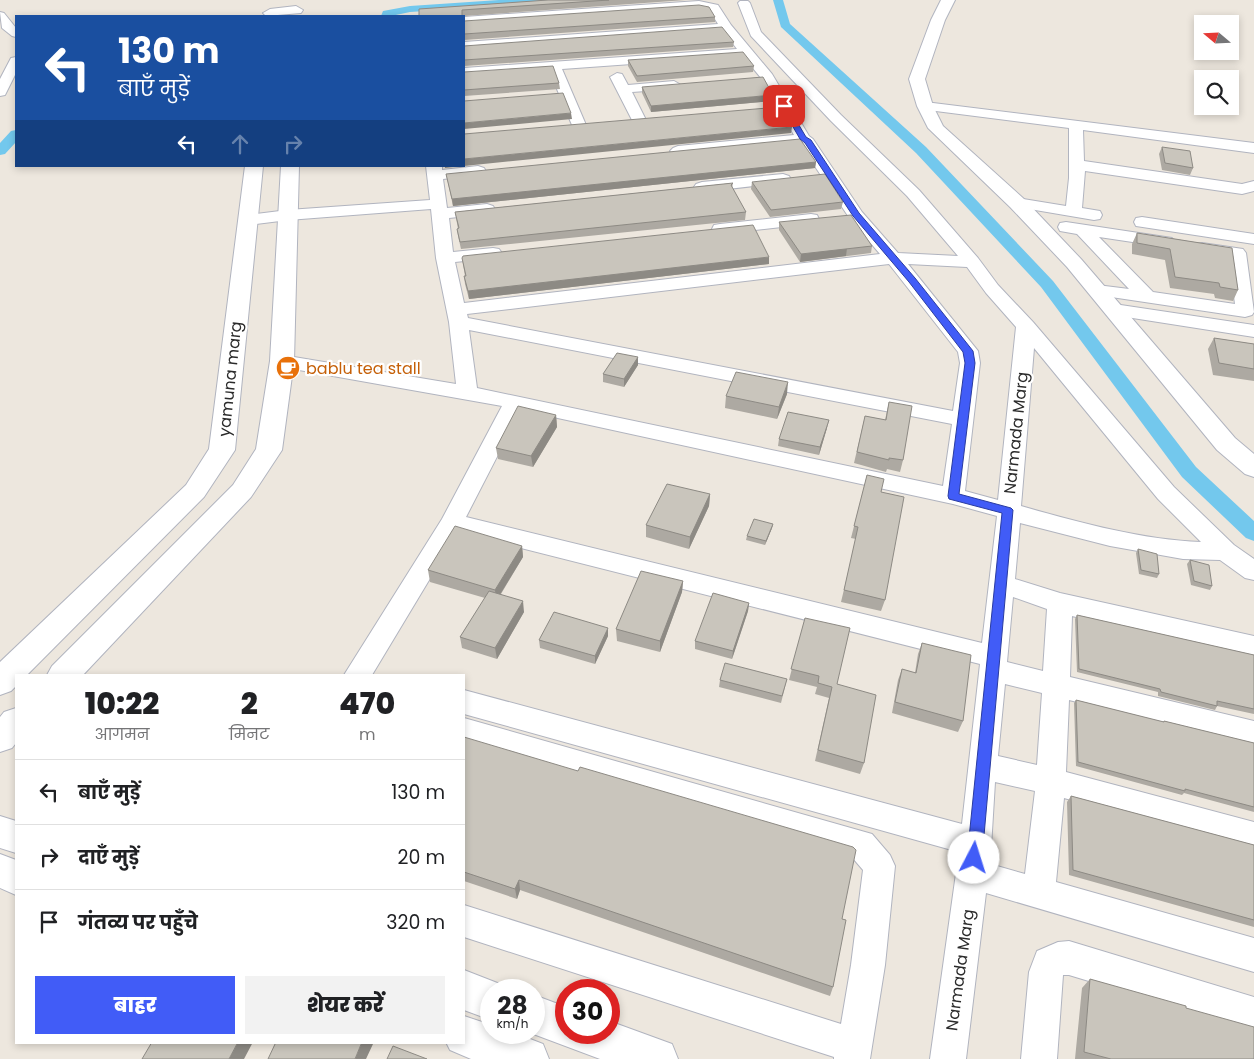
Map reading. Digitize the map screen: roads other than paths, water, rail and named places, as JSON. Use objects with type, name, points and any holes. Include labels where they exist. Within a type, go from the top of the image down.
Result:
[{"type":"street","points":[[948,0],[938,20],[917,79],[925,106],[936,128],[1017,203],[1074,263],[1226,444],[1254,468]]},
{"type":"street","points":[[744,3],[755,33],[836,118],[913,194],[1166,493],[1224,551],[1254,571]]},
{"type":"street","points":[[465,21],[699,5],[714,8],[726,27],[767,77],[803,139],[808,142],[856,215],[961,340],[968,351],[970,363],[953,496]]},
{"type":"street","points":[[270,10],[296,9]]},
{"type":"street","points":[[0,16],[8,28],[15,32]]},
{"type":"street","points":[[465,46],[726,27]]},
{"type":"street","points":[[465,72],[748,52]]},
{"type":"street","points":[[0,58],[15,57]]},
{"type":"street","points":[[608,61],[644,119],[622,121]]},
{"type":"street","points":[[0,92],[8,66]]},
{"type":"street","points":[[554,66],[579,125]]},
{"type":"street","points":[[748,78],[767,77]]},
{"type":"street","points":[[624,89],[691,83]]},
{"type":"street","points":[[547,96],[566,94]]},
{"type":"street","points":[[765,108],[784,106]]},
{"type":"street","points":[[925,106],[1254,148]]},
{"type":"street","points":[[560,126],[596,123]]},
{"type":"street","points":[[1076,125],[1077,165],[1074,222],[1147,297]]},
{"type":"street","points":[[664,152],[803,139]]},
{"type":"street","points":[[1077,165],[1242,189],[1254,186]]},
{"type":"street","name":"yamuna marg","points":[[0,682],[195,490],[222,450],[254,167]]},
{"type":"street","points":[[64,674],[242,491],[269,450],[282,361],[290,167]]},
{"type":"street","points":[[468,392],[458,316],[445,258],[435,171],[495,169]]},
{"type":"street","points":[[683,189],[830,174]]},
{"type":"street","points":[[1017,203],[1074,222],[1237,253],[1245,311],[1097,290]]},
{"type":"street","points":[[248,220],[288,215],[507,207]]},
{"type":"street","points":[[699,231],[856,215]]},
{"type":"street","points":[[1074,222],[1254,239]]},
{"type":"street","points":[[445,258],[514,251]]},
{"type":"street","points":[[458,316],[893,258],[972,262]]},
{"type":"street","points":[[458,316],[962,419]]},
{"type":"street","points":[[1119,317],[1254,331]]},
{"type":"street","points":[[1119,317],[1254,342]]},
{"type":"street","name":"Narmada Marg","points":[[948,1059],[973,874],[1026,326]]},
{"type":"street","points":[[282,361],[468,392],[953,496],[1058,525],[1110,536],[1183,550],[1224,551]]},
{"type":"street","points":[[361,674],[452,522],[515,402]]},
{"type":"street","points":[[452,522],[994,664],[1056,685],[1254,733]]},
{"type":"street","points":[[1002,584],[1060,603],[1254,647]]},
{"type":"street","points":[[1039,893],[1051,782],[1060,603]]},
{"type":"street","points":[[465,702],[976,842]]},
{"type":"street","points":[[0,738],[15,723]]},
{"type":"street","points":[[465,730],[861,844],[878,866],[868,965],[854,1053],[465,920]]},
{"type":"street","points":[[982,766],[1051,782],[1254,836]]},
{"type":"street","points":[[0,832],[15,837]]},
{"type":"street","points":[[0,871],[15,877]]},
{"type":"street","points":[[973,874],[1254,955]]},
{"type":"street","points":[[1039,1059],[1046,972],[1049,963],[1058,958],[1069,958],[1254,1014]]},
{"type":"street","points":[[465,990],[480,996]]},
{"type":"street","points":[[465,1036],[528,1059]]},
{"type":"street","points":[[615,1044],[657,1059]]},
{"type":"waterway","points":[[386,15],[387,13],[410,9],[547,0]]},
{"type":"waterway","points":[[778,0],[785,25],[921,150],[1047,284],[1189,472],[1254,533]]},
{"type":"waterway","points":[[0,151],[15,135]]},
{"type":"place","name":"bablu tea stall","points":[[288,368]]}]
